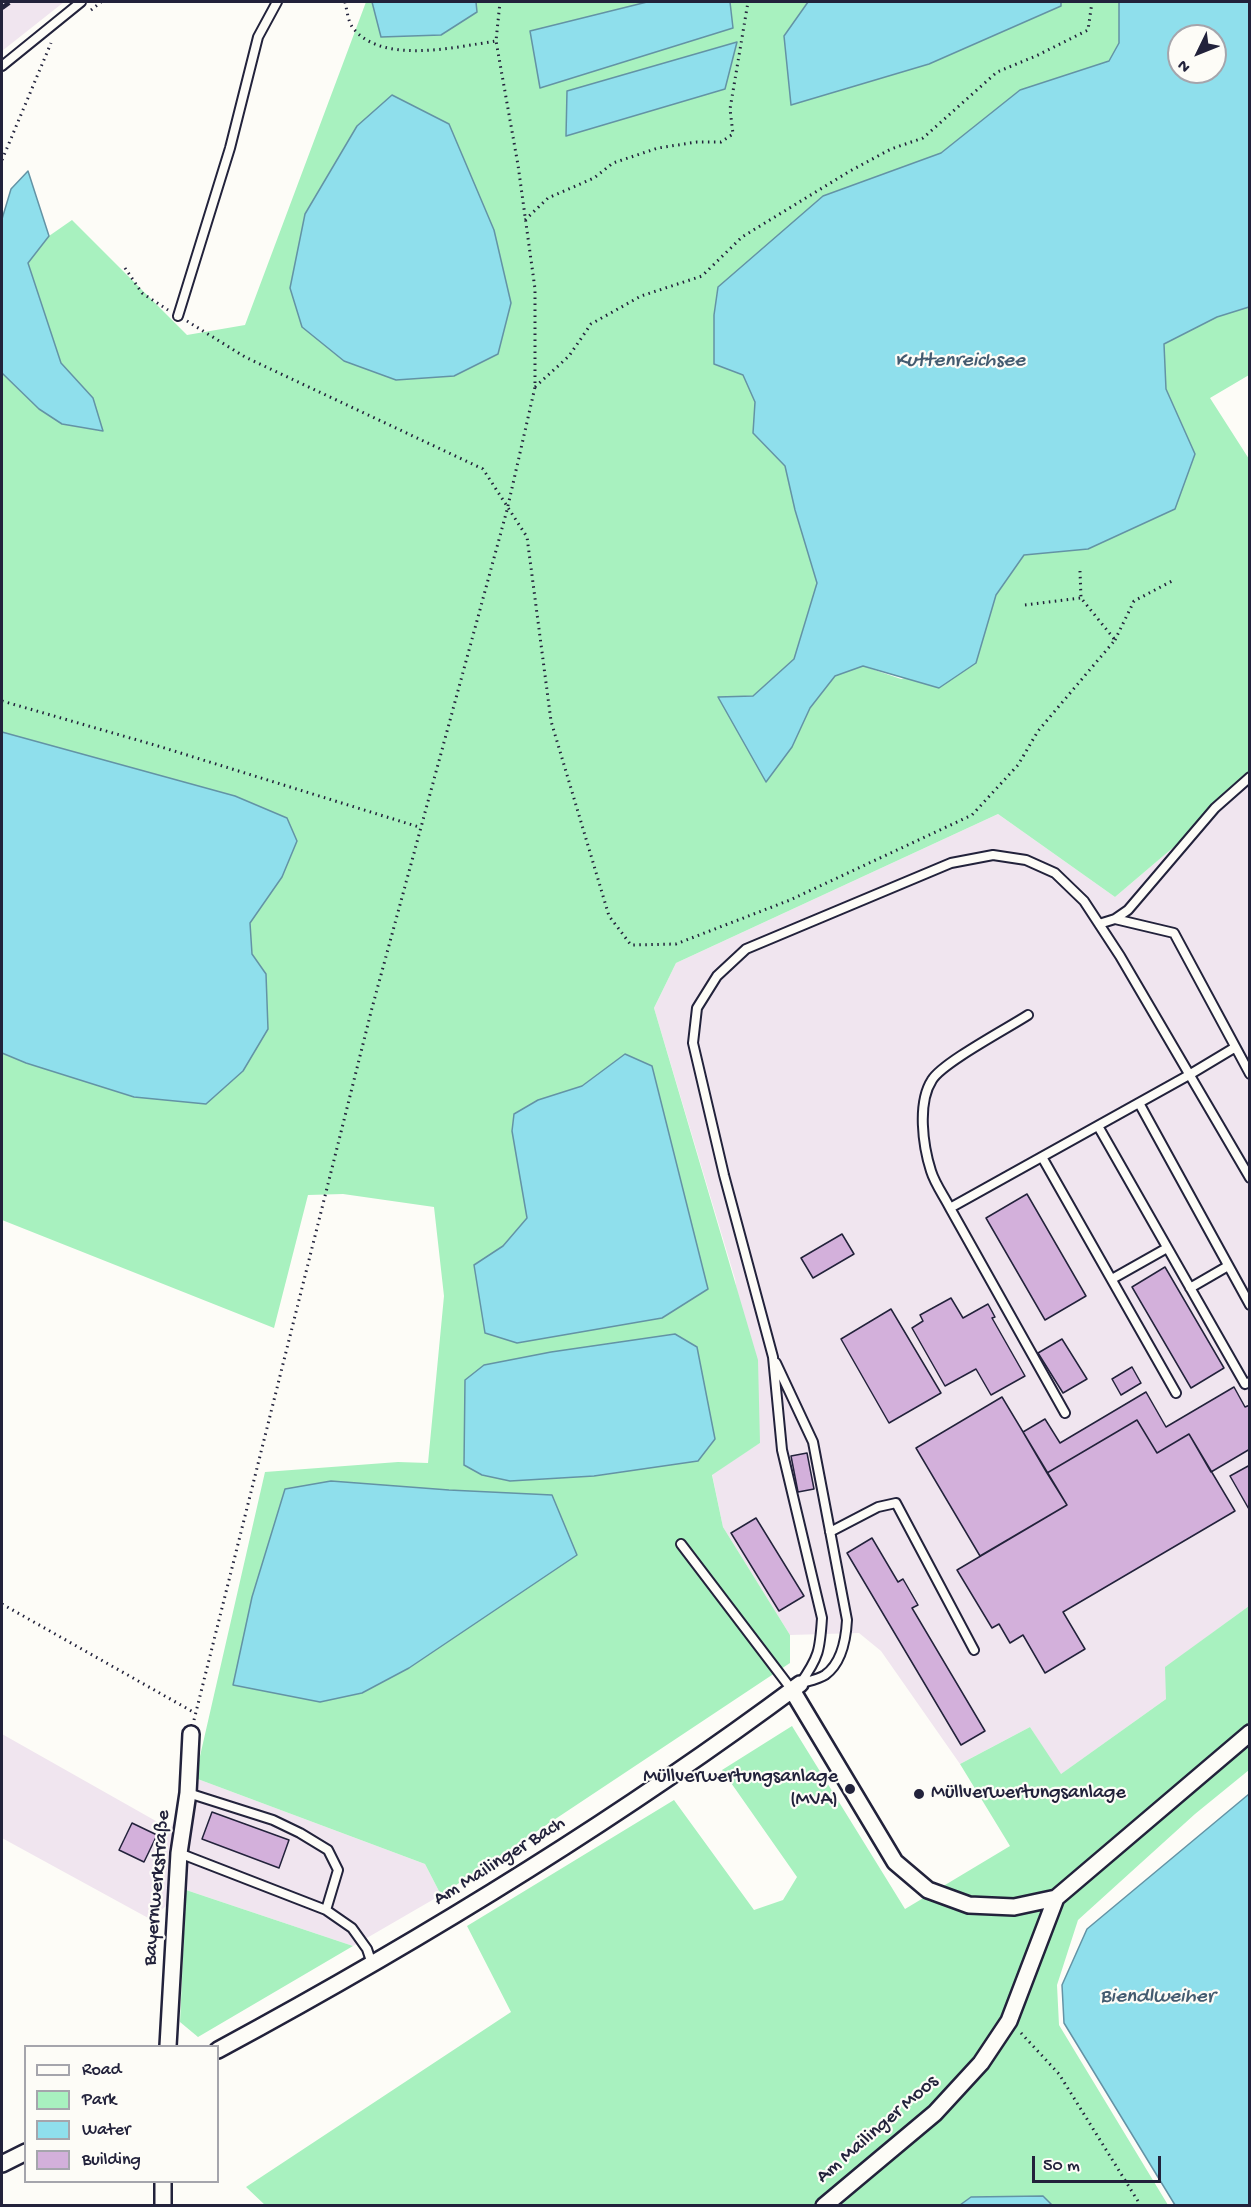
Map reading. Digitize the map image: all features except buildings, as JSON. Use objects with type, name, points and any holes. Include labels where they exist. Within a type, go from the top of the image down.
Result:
[{"type":"street","points":[[796,1687],[895,1862],[928,1890],[969,1905],[1014,1907],[1056,1898]]},
{"type":"street","name":"Am Mailinger Bach","points":[[219,2049],[323,1993],[483,1899],[633,1802],[796,1687]]},
{"type":"street","name":"Am Mailinger Moos","points":[[824,2205],[935,2113],[981,2062],[1010,2021],[1056,1898],[1250,1733]]},
{"type":"street","name":"Bayernwerkstraße","points":[[168,2045],[179,1853],[188,1792],[190,1734]]},
{"type":"street","points":[[2,2164],[24,2153]]},
{"type":"street","points":[[163,2183],[163,2205]]},
{"type":"lane","points":[[2,66],[81,2]]},
{"type":"lane","points":[[177,316],[230,148],[258,37],[277,2]]},
{"type":"lane","points":[[1099,924],[1115,919],[1128,910],[1215,808],[1250,777]]},
{"type":"lane","points":[[796,1687],[815,1663],[820,1645],[822,1618],[782,1450],[773,1357],[724,1175],[693,1043],[697,1008],[717,976],[746,950],[951,863],[993,855],[1026,860],[1055,873],[1084,901],[1120,956],[1250,1178]]},
{"type":"lane","points":[[1115,919],[1174,933],[1250,1074]]},
{"type":"lane","points":[[1028,1015],[955,1060],[932,1079],[924,1101],[923,1128],[931,1171],[1065,1413]]},
{"type":"lane","points":[[950,1208],[1190,1076],[1234,1048]]},
{"type":"lane","points":[[1139,1103],[1250,1305]]},
{"type":"lane","points":[[1098,1126],[1245,1384],[1250,1382]]},
{"type":"lane","points":[[1042,1157],[1176,1394]]},
{"type":"lane","points":[[1112,1279],[1167,1248]]},
{"type":"lane","points":[[1190,1288],[1228,1266]]},
{"type":"lane","points":[[773,1357],[813,1442],[847,1620],[845,1641],[835,1663],[825,1675],[796,1687]]},
{"type":"lane","points":[[830,1532],[878,1507],[896,1503],[974,1650]]},
{"type":"lane","points":[[681,1544],[796,1687]]},
{"type":"lane","points":[[188,1792],[273,1820],[328,1850],[338,1870],[326,1910]]},
{"type":"lane","points":[[179,1853],[326,1910],[352,1928],[367,1949],[372,1964]]},
{"type":"path","points":[[85,15],[101,2]]},
{"type":"path","points":[[345,2],[351,27],[368,43],[390,49],[437,49],[496,40]]},
{"type":"path","points":[[190,1734],[372,1008],[507,510],[535,387],[534,289],[518,165],[496,40],[500,2]]},
{"type":"path","points":[[525,220],[548,198],[594,178],[613,163],[658,148],[697,142],[721,142],[733,134],[730,109],[748,2]]},
{"type":"path","points":[[535,387],[569,356],[591,324],[641,296],[702,276],[742,237],[850,171],[891,149],[923,138],[997,72],[1088,30],[1092,2]]},
{"type":"path","points":[[2,160],[52,42]]},
{"type":"path","points":[[125,268],[142,293],[245,357],[483,470],[526,537],[551,721],[609,916],[631,945],[676,944],[790,900],[972,815],[1018,765],[1038,731],[1116,640],[1134,601],[1172,581]]},
{"type":"path","points":[[1080,571],[1081,598],[1116,640]]},
{"type":"path","points":[[1025,604],[1081,598]]},
{"type":"path","points":[[2,702],[158,746],[420,827]]},
{"type":"path","points":[[2,1605],[195,1713]]},
{"type":"path","points":[[1010,2021],[1059,2074],[1141,2205]]},
{"type":"shaded area","points":[[2,2],[64,2],[2,51]]},
{"type":"shaded area","points":[[1249,783],[1249,1606],[1166,1667],[1166,1699],[1060,1775],[1030,1727],[960,1764],[881,1651],[859,1633],[790,1635],[723,1527],[712,1474],[760,1443],[735,1279],[654,1008],[676,963],[998,814],[1115,897]]},
{"type":"shaded area","points":[[2,1734],[170,1829],[195,1778],[425,1864],[441,1895],[353,1946],[186,1890],[150,1919],[2,1838]]},
{"type":"green space","points":[[366,2],[372,2],[381,37],[477,12],[476,2],[647,2],[530,31],[732,28],[730,2],[808,2],[784,36],[791,105],[1061,6],[1061,2],[1119,2],[1119,43],[1109,61],[1020,90],[941,153],[823,196],[714,364],[743,375],[755,402],[753,433],[785,466],[795,510],[817,583],[794,659],[753,696],[719,697],[792,747],[810,708],[835,676],[863,666],[901,679],[976,663],[996,595],[1024,555],[1088,549],[1195,454],[1166,389],[1164,344],[1217,317],[1249,307],[1249,375],[1210,398],[1249,459],[1249,783],[1115,897],[998,814],[676,963],[654,1008],[758,1360],[760,1443],[712,1475],[723,1527],[790,1635],[790,1663],[441,1895],[425,1864],[195,1778],[265,1472],[398,1462],[428,1463],[444,1296],[434,1207],[343,1194],[308,1195],[274,1328],[2,1220],[2,1053],[27,1063],[266,974],[252,954],[250,923],[282,877],[235,796],[2,732],[2,373],[39,409],[62,424],[102,431],[93,398],[61,363],[28,263],[49,236],[72,220],[187,335],[245,325]],"holes":[[[357,126],[494,230],[511,303],[498,354],[290,288],[305,214]],[[625,1054],[485,1333],[474,1265],[503,1246],[527,1218],[512,1131],[514,1114],[538,1100],[582,1086]],[[675,1334],[697,1461],[594,1476],[510,1481],[484,1365],[551,1352]],[[331,1481],[449,1490],[497,1608],[409,1668]]]},
{"type":"green space","points":[[1249,1606],[1249,1770],[1195,1814],[1078,1920],[1057,1985],[1059,2025],[1168,2205],[1052,2205],[1043,2196],[971,2197],[960,2206],[266,2206],[246,2187],[511,2012],[467,1926],[674,1800],[754,1910],[783,1900],[797,1877],[722,1770],[792,1726],[905,1909],[1010,1846],[960,1764],[1030,1727],[1061,1774],[1166,1699],[1165,1667]]},
{"type":"green space","points":[[186,1890],[353,1946],[198,2037],[180,2022]]},
{"type":"water","points":[[372,2],[476,2],[477,12],[441,35],[381,37]]},
{"type":"water","points":[[647,2],[730,2],[733,28],[540,88],[530,31]]},
{"type":"water","points":[[808,2],[1061,2],[1061,6],[929,64],[791,105],[784,36]]},
{"type":"water","name":"Kuttenreichsee","points":[[1119,2],[1249,2],[1249,307],[1217,317],[1164,344],[1166,389],[1195,454],[1175,509],[1088,549],[1024,555],[996,595],[976,663],[939,688],[863,666],[835,676],[810,708],[792,747],[766,782],[718,697],[753,696],[794,659],[817,583],[795,510],[785,466],[753,433],[755,402],[743,375],[714,364],[714,315],[718,287],[823,196],[941,153],[1020,90],[1109,61],[1119,43]]},
{"type":"water","points":[[737,42],[725,89],[566,136],[567,91]]},
{"type":"water","points":[[392,95],[449,124],[494,230],[511,303],[498,354],[454,376],[396,380],[344,361],[302,327],[290,288],[305,214],[357,126]]},
{"type":"water","points":[[28,171],[49,236],[28,263],[61,363],[93,398],[103,431],[62,424],[39,409],[2,373],[2,219],[11,189]]},
{"type":"water","points":[[2,732],[235,796],[287,818],[297,841],[282,877],[250,923],[252,954],[266,974],[268,1029],[243,1071],[206,1104],[134,1097],[26,1063],[2,1053]]},
{"type":"water","points":[[625,1054],[652,1066],[708,1289],[662,1318],[517,1343],[485,1333],[474,1265],[503,1246],[527,1218],[512,1131],[514,1114],[538,1100],[582,1086]]},
{"type":"water","points":[[675,1334],[697,1347],[715,1439],[698,1461],[594,1476],[510,1481],[482,1475],[464,1465],[465,1380],[484,1365],[551,1352]]},
{"type":"water","points":[[331,1481],[552,1495],[577,1555],[409,1668],[362,1693],[320,1702],[233,1685],[252,1597],[285,1489]]},
{"type":"water","name":"Biendlweiher","points":[[1249,1794],[1249,2205],[1175,2205],[1064,2023],[1062,1985],[1087,1929]]},
{"type":"water","points":[[1043,2196],[1052,2205],[960,2205],[971,2197]]},
{"type":"railway","points":[[2,8],[10,2]]},
{"type":"place","name":"Müllverwertungsanlage (MVA)","points":[[850,1789]]},
{"type":"place","name":"Müllverwertungsanlage","points":[[919,1794]]}]
